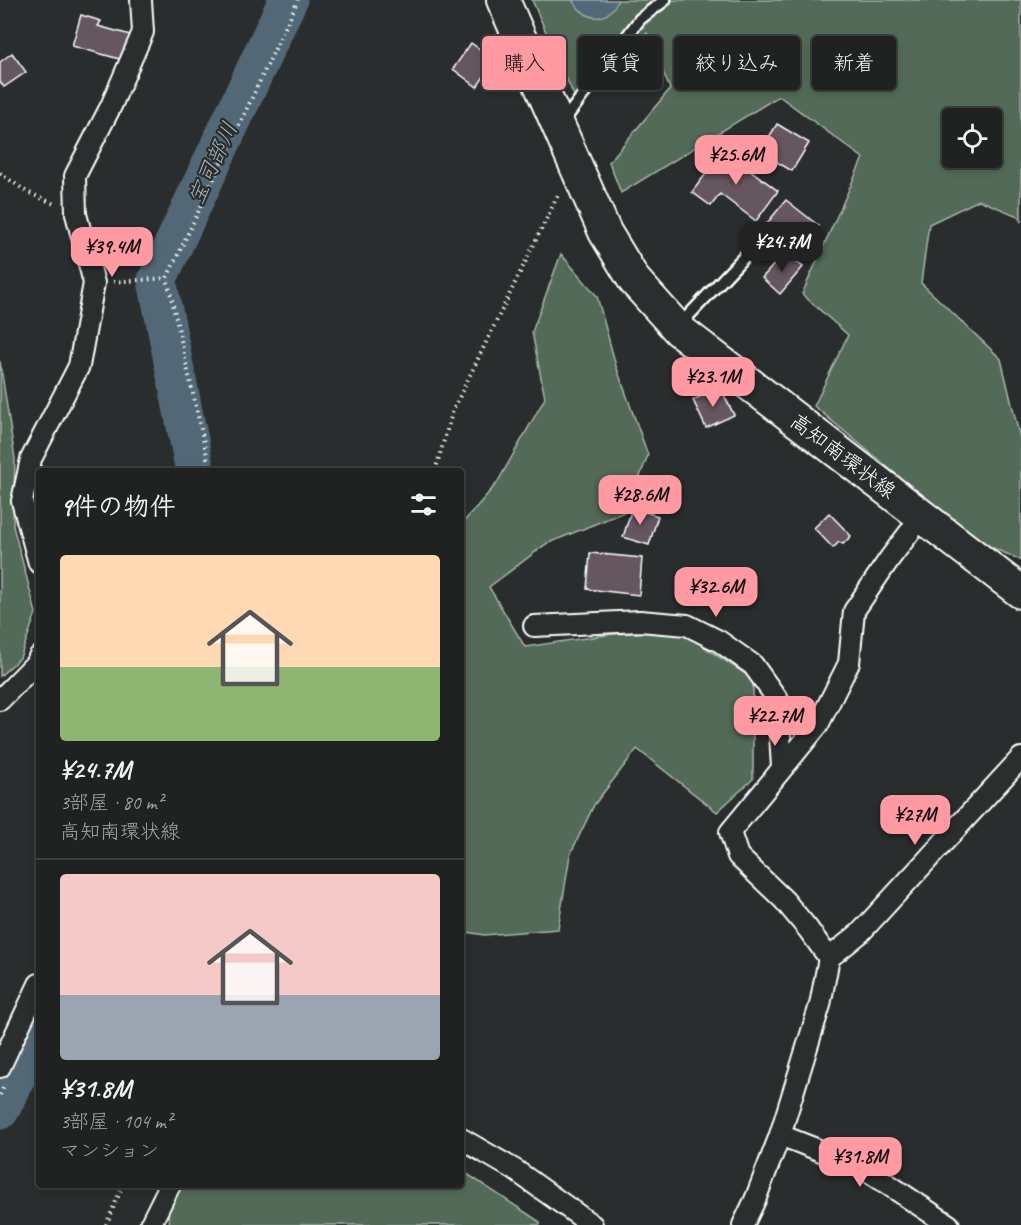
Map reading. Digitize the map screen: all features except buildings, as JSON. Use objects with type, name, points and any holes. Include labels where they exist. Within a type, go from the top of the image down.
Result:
[{"type":"main road","name":"高知南環状線","points":[[503,0],[605,232],[634,280],[679,330],[1021,592]]},
{"type":"street","points":[[36,552],[22,501],[31,459],[79,366],[94,283],[76,214],[75,176],[111,106],[143,32],[141,0]]},
{"type":"street","points":[[830,958],[784,900],[738,856],[730,832],[819,725],[849,663],[854,610],[922,516]]},
{"type":"street","points":[[534,626],[640,621],[687,625],[719,640],[753,665],[778,700],[782,768]]},
{"type":"street","points":[[0,700],[36,662]]},
{"type":"street","points":[[743,1225],[780,1135],[820,1005],[830,958],[860,933],[1021,758]]},
{"type":"street","points":[[0,1066],[36,990]]},
{"type":"street","points":[[780,1135],[862,1167],[950,1225]]},
{"type":"street","points":[[464,1140],[515,1170],[592,1225]]},
{"type":"street","points":[[150,1225],[168,1188]]},
{"type":"lane","points":[[558,128],[640,19],[665,0]]},
{"type":"lane","points":[[679,330],[689,315],[759,241]]},
{"type":"path","points":[[207,468],[207,456],[166,278],[298,0]]},
{"type":"path","points":[[436,468],[453,410],[574,163]]},
{"type":"path","points":[[0,173],[27,192],[76,214]]},
{"type":"path","points":[[94,283],[166,278]]},
{"type":"path","points":[[106,1225],[122,1188]]},
{"type":"green space","points":[[532,0],[1021,0],[1021,222],[1018,216],[979,200],[929,224],[921,283],[1001,359],[1021,442],[1021,560],[986,545],[814,406],[848,335],[802,294],[863,158],[779,96],[621,193],[609,162],[670,89],[662,70],[662,36],[648,36],[647,33],[644,36],[578,36],[578,90],[584,90],[575,98],[566,77],[566,36],[548,36]]},
{"type":"green space","points":[[561,254],[597,296],[616,366],[648,455],[627,511],[546,544],[489,587],[525,647],[613,634],[680,631],[753,679],[753,779],[717,812],[637,749],[594,805],[570,855],[558,929],[484,935],[464,932],[464,522],[497,483],[545,398],[532,332]]},
{"type":"green space","points":[[0,361],[15,459],[13,526],[36,613],[20,658],[0,676]]},
{"type":"green space","points":[[464,1172],[540,1222],[540,1225],[170,1225],[164,1188],[464,1188]]},
{"type":"water","points":[[572,0],[618,0],[608,14],[596,17],[583,12]]},
{"type":"waterway","name":"宝司部川","points":[[194,468],[157,280],[288,0]]},
{"type":"waterway","name":"宝司部川","points":[[0,1110],[36,1039]]}]
